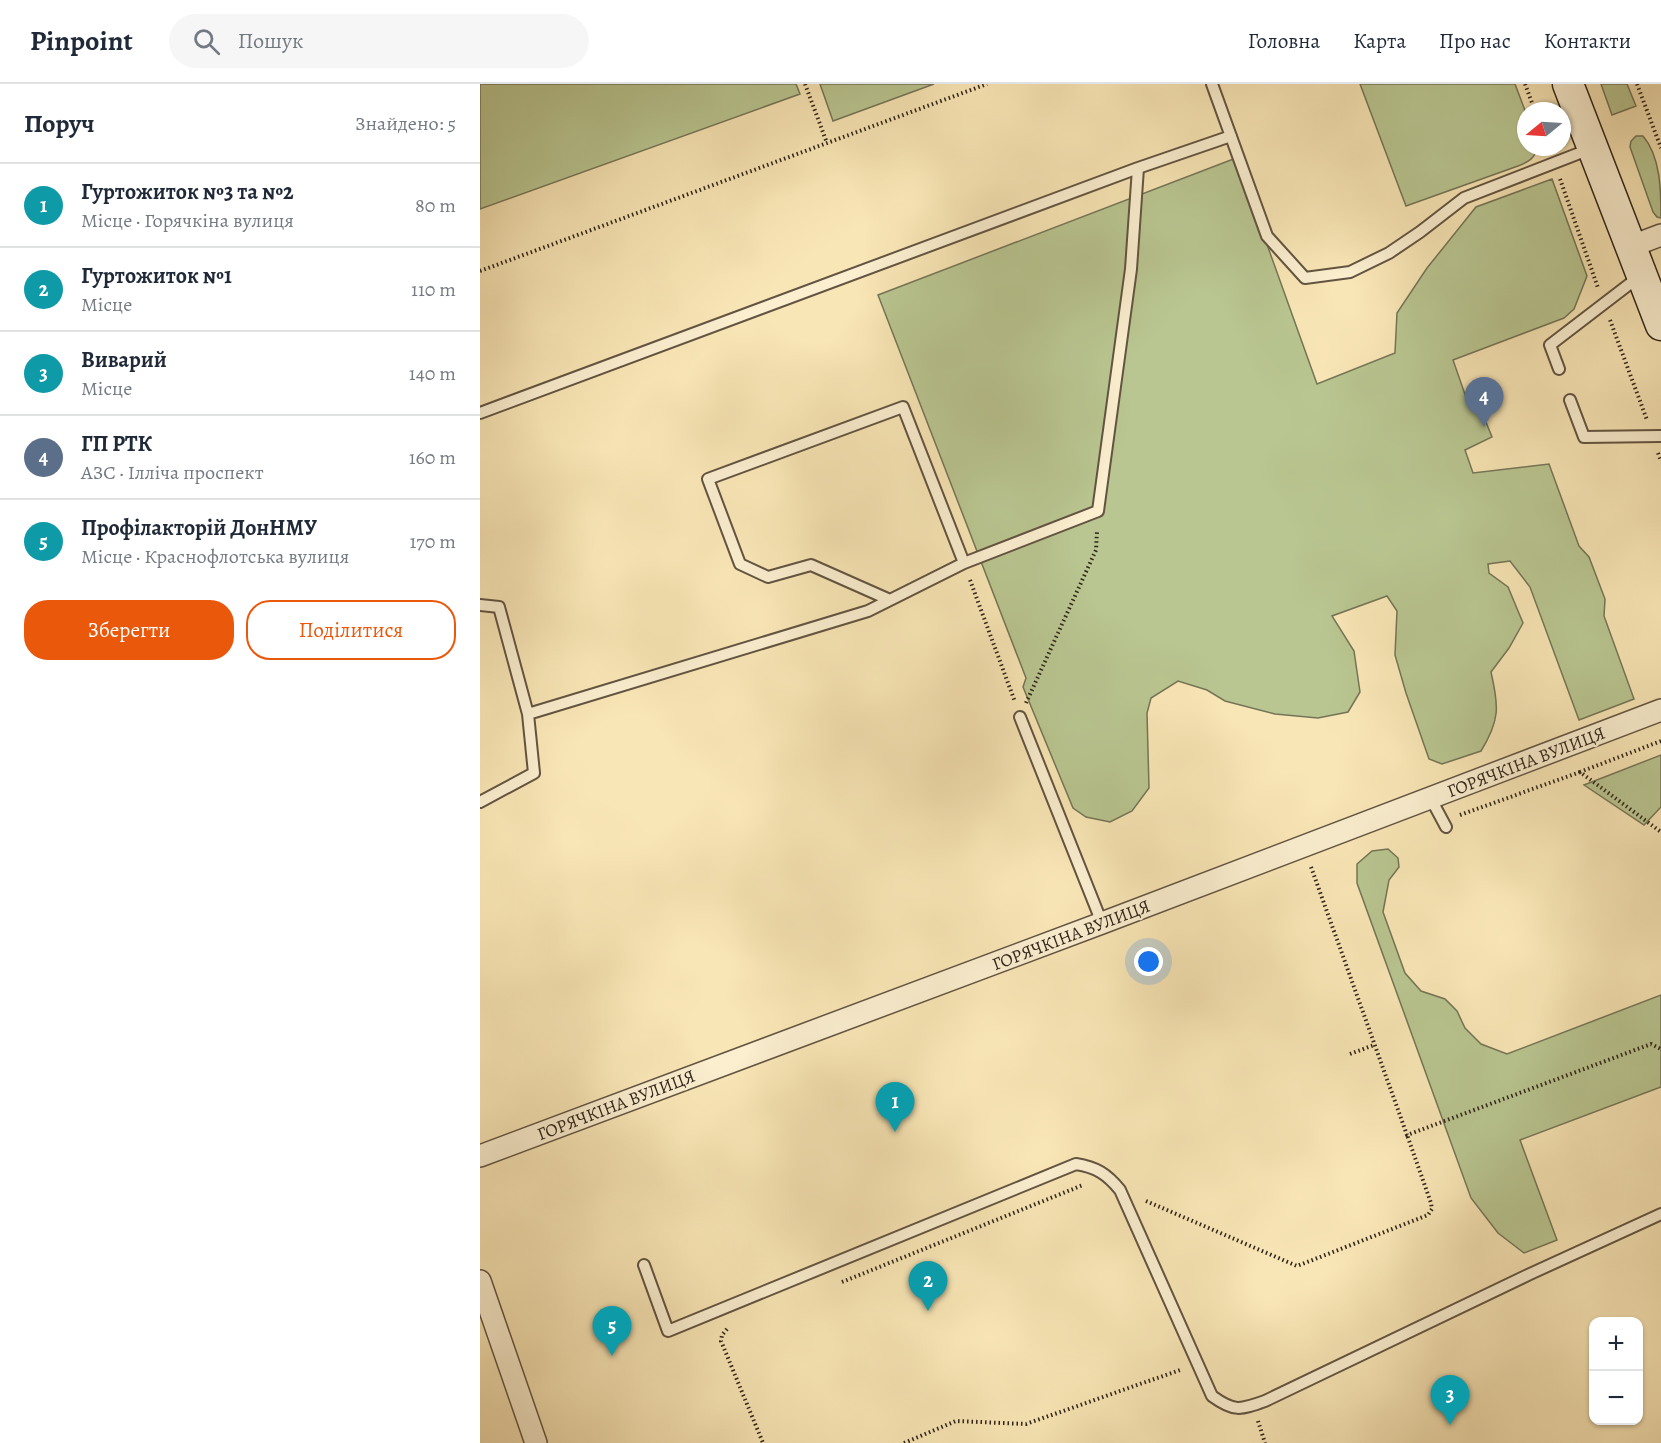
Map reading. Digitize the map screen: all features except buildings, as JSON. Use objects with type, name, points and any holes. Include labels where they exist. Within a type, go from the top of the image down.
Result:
[{"type":"main road","points":[[1568,84],[1661,325]]},
{"type":"street","points":[[1632,246],[1661,235]]},
{"type":"street","name":"ГОРЯЧКІНА ВУЛИЦЯ","points":[[480,1156],[1431,799],[1661,710]]},
{"type":"street","points":[[480,1281],[536,1443]]},
{"type":"lane","points":[[1212,84],[1267,236],[1305,278],[1350,272],[1389,253],[1464,198],[1593,148]]},
{"type":"lane","points":[[480,413],[1138,168],[1231,136]]},
{"type":"lane","points":[[528,714],[868,612],[964,564],[1098,511],[1131,269],[1138,168]]},
{"type":"lane","points":[[1559,369],[1550,345],[1643,274]]},
{"type":"lane","points":[[1570,400],[1584,437],[1661,436]]},
{"type":"lane","points":[[891,600],[811,565],[768,577],[740,564],[708,479],[903,407],[964,564]]},
{"type":"lane","points":[[480,605],[499,607],[528,714],[534,773],[480,802]]},
{"type":"lane","points":[[1020,717],[1102,923]]},
{"type":"lane","points":[[1431,799],[1446,827]]},
{"type":"lane","points":[[644,1265],[668,1331],[1076,1164],[1088,1166],[1110,1177],[1120,1190],[1212,1396],[1225,1406],[1241,1409],[1265,1401],[1661,1214]]},
{"type":"path","points":[[805,84],[827,143]]},
{"type":"path","points":[[480,271],[987,84]]},
{"type":"path","points":[[1525,84],[1532,102]]},
{"type":"path","points":[[1637,84],[1661,148]]},
{"type":"path","points":[[1020,717],[1096,550],[1098,511]]},
{"type":"path","points":[[964,564],[1020,717]]},
{"type":"path","points":[[1661,741],[1580,772],[1661,832]]},
{"type":"path","points":[[1120,1190],[1297,1266],[1428,1215],[1432,1209],[1310,866]]},
{"type":"path","points":[[1407,1135],[1651,1044],[1661,1049]]},
{"type":"path","points":[[1350,1054],[1374,1045]]},
{"type":"path","points":[[834,1286],[1085,1184]]},
{"type":"path","points":[[736,1325],[725,1330],[721,1341],[763,1443]]},
{"type":"path","points":[[904,1443],[956,1421],[1026,1424],[1180,1370],[1184,1377]]},
{"type":"path","points":[[1248,1421],[1257,1419],[1265,1443]]},
{"type":"green space","points":[[480,84],[796,84],[800,94],[480,209]]},
{"type":"green space","points":[[820,84],[934,84],[833,121]]},
{"type":"green space","points":[[1360,84],[1515,84],[1522,102],[1517,102],[1517,156],[1533,156],[1531,159],[1406,206]]},
{"type":"green space","points":[[1601,84],[1627,84],[1636,106],[1612,115]]},
{"type":"green space","points":[[1636,136],[1643,136],[1649,144],[1657,164],[1661,218],[1653,212],[1630,147],[1631,141]]},
{"type":"green space","points":[[1236,158],[1317,384],[1395,353],[1397,313],[1427,268],[1476,207],[1552,179],[1587,276],[1574,309],[1564,318],[1453,360],[1468,403],[1477,400],[1492,437],[1465,450],[1473,473],[1549,464],[1579,546],[1589,557],[1605,599],[1604,616],[1634,699],[1579,720],[1530,587],[1510,561],[1488,564],[1489,573],[1508,587],[1523,623],[1509,648],[1491,672],[1496,704],[1495,722],[1481,751],[1442,764],[1429,759],[1395,655],[1397,611],[1387,596],[1332,616],[1354,651],[1360,692],[1348,712],[1318,718],[1275,714],[1225,701],[1207,690],[1178,681],[1151,698],[1147,713],[1149,788],[1132,811],[1110,822],[1086,817],[1073,808],[1023,687],[1026,678],[878,295]]},
{"type":"green space","points":[[1661,755],[1661,807],[1644,825],[1584,785]]},
{"type":"green space","points":[[1388,849],[1398,858],[1399,867],[1389,880],[1383,912],[1405,973],[1421,991],[1445,999],[1457,1011],[1465,1028],[1481,1044],[1507,1054],[1661,995],[1661,1087],[1520,1140],[1557,1240],[1524,1253],[1498,1233],[1471,1198],[1357,883],[1357,864],[1372,851]]},
{"type":"place","name":"ГП РТК","points":[[1484,427]]},
{"type":"place","name":"Гуртожиток №3 та №2","points":[[895,1132]]},
{"type":"place","name":"Гуртожиток №1","points":[[928,1311]]},
{"type":"place","name":"Профілакторій ДонНМУ","points":[[612,1356]]},
{"type":"place","name":"Виварий","points":[[1450,1425]]}]
